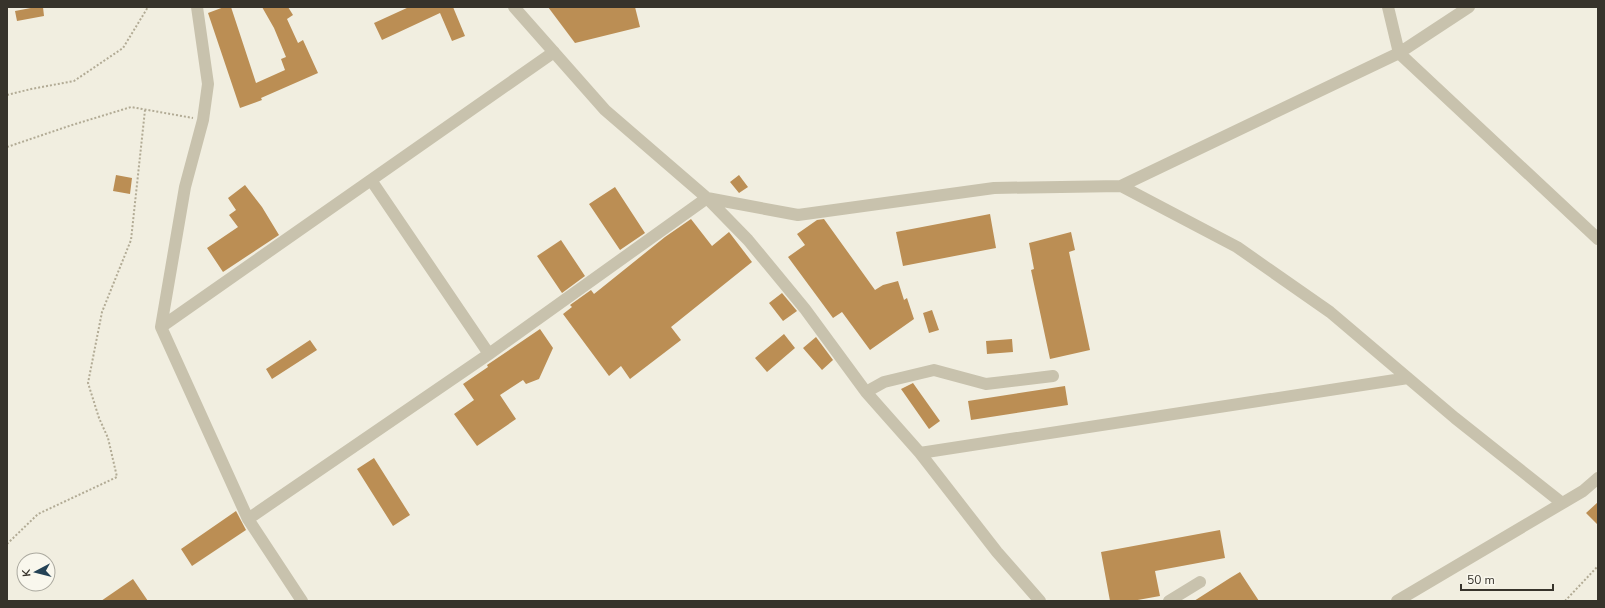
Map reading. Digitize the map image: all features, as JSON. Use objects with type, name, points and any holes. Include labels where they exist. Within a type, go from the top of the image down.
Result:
[{"type":"street","points":[[197,7],[208,84],[203,120],[185,187],[161,327],[248,519],[302,601]]},
{"type":"street","points":[[514,7],[605,110],[707,198],[748,240],[805,309],[866,392],[920,453],[998,552],[1040,601]]},
{"type":"street","points":[[1388,7],[1399,53],[1598,239]]},
{"type":"street","points":[[248,519],[488,354],[707,198],[798,215],[994,188],[1121,186],[1399,53],[1469,7]]},
{"type":"street","points":[[161,327],[554,52]]},
{"type":"street","points":[[371,180],[488,354]]},
{"type":"street","points":[[1121,186],[1237,247],[1330,312],[1455,418],[1562,503]]},
{"type":"street","points":[[866,392],[884,382],[934,370],[986,384],[1054,376]]},
{"type":"street","points":[[920,453],[1408,378]]},
{"type":"street","points":[[1397,601],[1582,491],[1598,478]]},
{"type":"street","points":[[1169,601],[1200,582]]},
{"type":"path","points":[[7,95],[74,81],[123,48],[148,7]]},
{"type":"path","points":[[7,147],[131,107],[203,120]]},
{"type":"path","points":[[7,544],[38,514],[117,477],[108,438],[99,418],[88,383],[102,312],[131,240],[145,110]]},
{"type":"path","points":[[1565,601],[1598,566]]},
{"type":"building","points":[[43,7],[44,16],[17,21],[15,11]]},
{"type":"building","points":[[224,7],[231,7],[256,83],[285,70],[281,59],[286,57],[274,28],[262,7],[288,7],[293,15],[287,19],[298,43],[303,40],[318,73],[261,98],[262,100],[240,108],[208,13]]},
{"type":"building","points":[[409,7],[453,7],[465,36],[452,41],[440,13],[382,40],[374,23]]},
{"type":"building","points":[[548,7],[635,7],[640,27],[575,43]]},
{"type":"building","points":[[116,175],[132,178],[130,194],[113,191]]},
{"type":"building","points":[[739,175],[748,187],[739,193],[730,182]]},
{"type":"building","points":[[245,185],[262,207],[279,235],[223,272],[207,248],[238,227],[229,215],[236,210],[228,198]]},
{"type":"building","points":[[615,187],[645,233],[620,250],[589,204]]},
{"type":"building","points":[[990,214],[996,248],[903,266],[896,232]]},
{"type":"building","points":[[691,219],[712,246],[729,232],[752,262],[671,327],[681,340],[630,379],[621,366],[609,376],[563,314],[572,307],[570,305],[591,290],[594,294],[665,237]]},
{"type":"building","points":[[824,219],[875,290],[883,285],[898,281],[904,300],[907,298],[914,319],[870,350],[842,312],[833,318],[788,257],[805,245],[797,234],[817,220]]},
{"type":"building","points":[[1071,232],[1075,250],[1069,252],[1090,350],[1050,359],[1031,270],[1034,269],[1029,243]]},
{"type":"building","points":[[561,240],[585,276],[562,293],[537,256]]},
{"type":"building","points":[[782,293],[797,311],[783,321],[769,303]]},
{"type":"building","points":[[932,310],[939,330],[929,333],[923,313]]},
{"type":"building","points":[[540,329],[553,348],[539,379],[526,384],[523,380],[500,395],[516,419],[477,446],[454,414],[474,400],[463,384],[488,367],[487,365]]},
{"type":"building","points":[[784,334],[795,348],[767,372],[755,358]]},
{"type":"building","points":[[816,337],[833,360],[822,370],[803,348]]},
{"type":"building","points":[[1012,339],[1013,352],[987,354],[986,341]]},
{"type":"building","points":[[310,340],[317,350],[272,379],[266,369]]},
{"type":"building","points":[[913,383],[940,421],[929,429],[901,389]]},
{"type":"building","points":[[1065,386],[1068,405],[971,420],[968,401]]},
{"type":"building","points":[[374,458],[410,515],[393,526],[357,469]]},
{"type":"building","points":[[1598,502],[1598,525],[1586,513]]},
{"type":"building","points":[[236,511],[246,530],[192,566],[181,549]]},
{"type":"building","points":[[1220,530],[1225,558],[1155,571],[1160,596],[1132,601],[1110,601],[1101,552]]},
{"type":"building","points":[[1240,572],[1259,601],[1194,601],[1230,578]]},
{"type":"building","points":[[133,579],[148,601],[101,601]]}]
